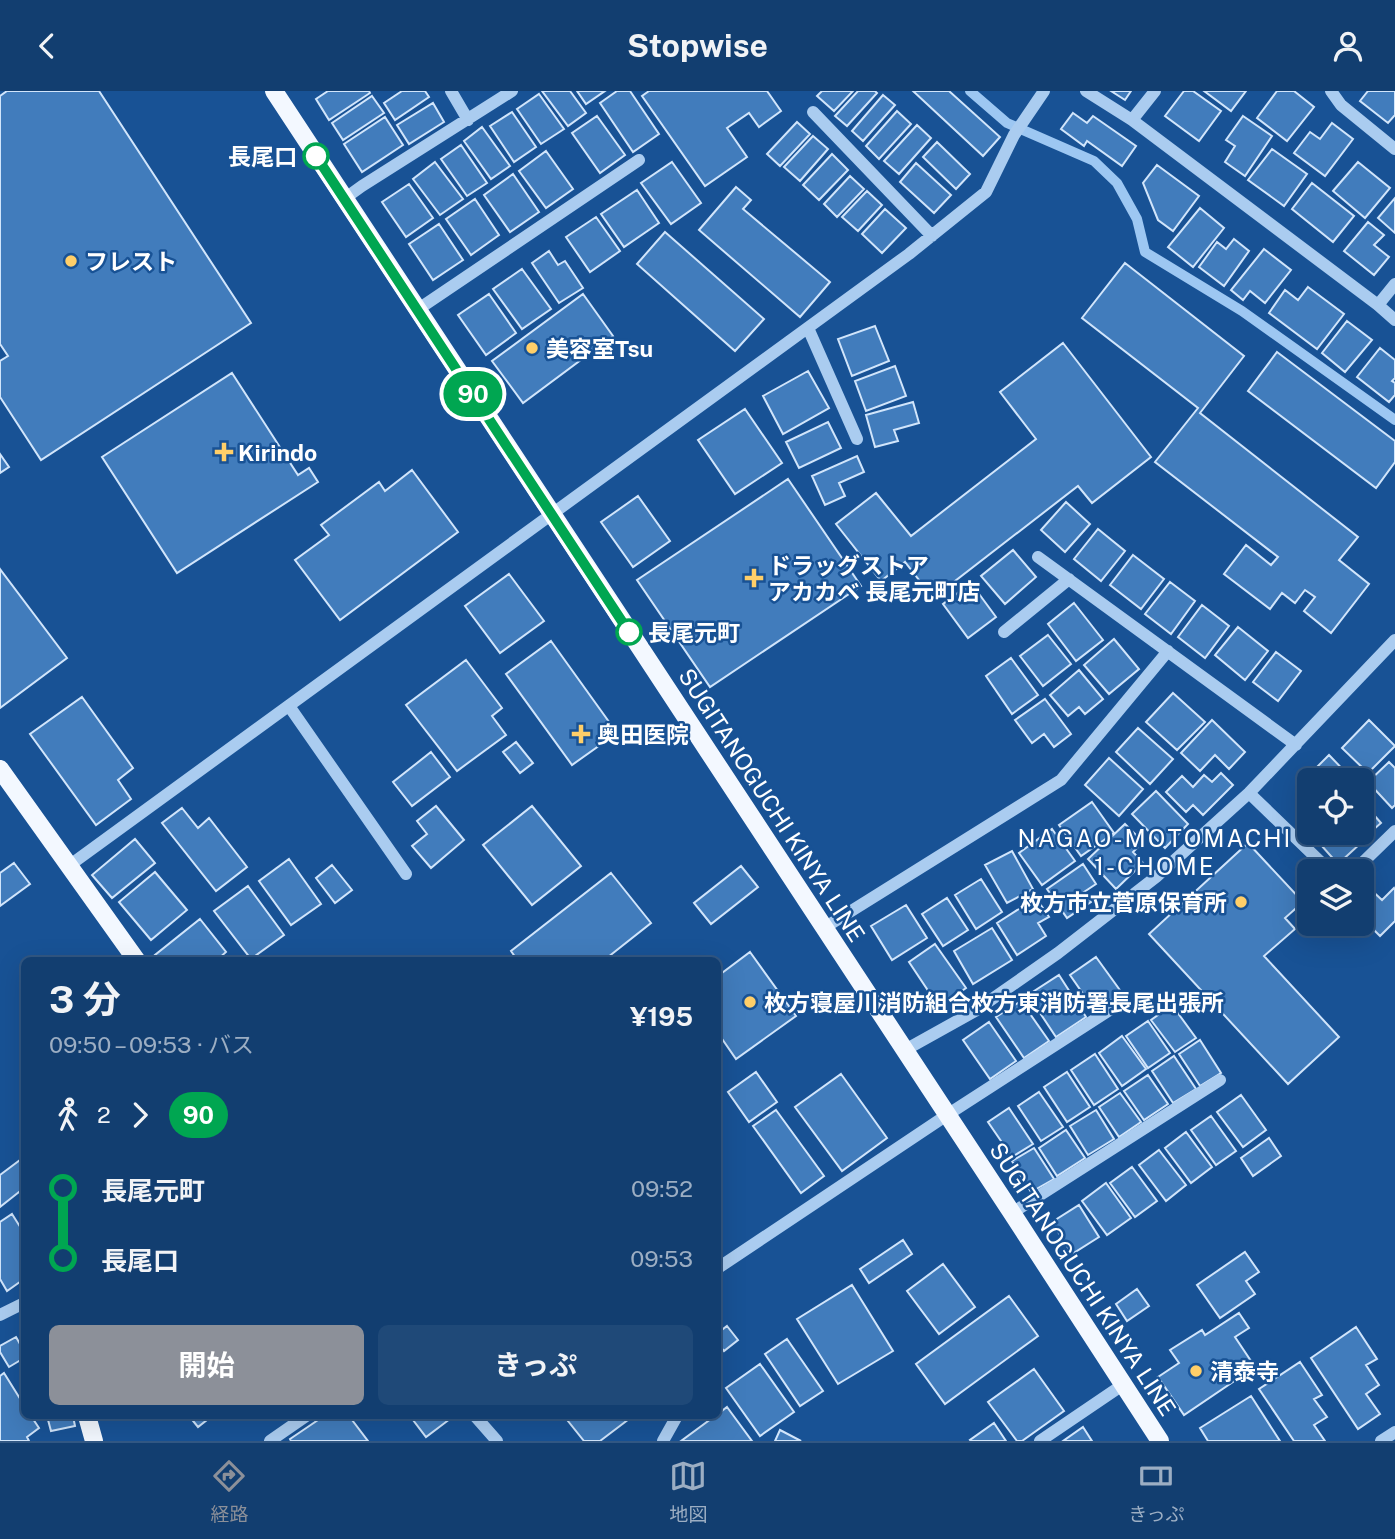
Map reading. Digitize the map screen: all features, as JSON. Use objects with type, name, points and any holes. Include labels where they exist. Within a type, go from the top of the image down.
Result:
[{"type":"main road","name":"SUGITANOGUCHI KINYA LINE","points":[[274,91],[1160,1441]]},
{"type":"main road","points":[[0,769],[134,957]]},
{"type":"main road","points":[[88,1419],[94,1441]]},
{"type":"street","points":[[452,91],[468,120]]},
{"type":"street","points":[[344,199],[512,91]]},
{"type":"street","points":[[70,865],[932,236],[986,192],[1018,130],[1044,91]]},
{"type":"street","points":[[1086,91],[1132,120],[1395,320]]},
{"type":"street","points":[[1132,120],[1155,91]]},
{"type":"street","points":[[1331,91],[1341,105],[1395,149]]},
{"type":"street","points":[[813,111],[932,236]]},
{"type":"street","points":[[417,310],[639,160]]},
{"type":"street","points":[[1378,305],[1395,284]]},
{"type":"street","points":[[807,328],[857,439]]},
{"type":"street","points":[[1038,557],[1296,745]]},
{"type":"street","points":[[1004,632],[1069,579]]},
{"type":"street","points":[[905,1050],[975,1011],[1058,953],[1156,877],[1249,793],[1395,640]]},
{"type":"street","points":[[824,928],[1060,780],[1168,652]]},
{"type":"street","points":[[289,706],[406,874]]},
{"type":"street","points":[[1249,793],[1318,859]]},
{"type":"street","points":[[1366,859],[1395,831]]},
{"type":"street","points":[[721,1266],[1122,1002]]},
{"type":"street","points":[[1012,1213],[1220,1080]]},
{"type":"street","points":[[0,1315],[21,1304]]},
{"type":"street","points":[[1040,1441],[1124,1384]]},
{"type":"street","points":[[270,1441],[302,1419]]},
{"type":"street","points":[[478,1419],[497,1441]]},
{"type":"street","points":[[663,1441],[675,1419]]},
{"type":"street","points":[[1381,1441],[1395,1432]]},
{"type":"building","points":[[7,91],[99,91],[251,323],[41,460],[0,397],[0,361],[8,356],[0,344],[0,96]]},
{"type":"building","points":[[328,91],[370,93],[329,120],[316,99]]},
{"type":"building","points":[[402,91],[425,91],[429,97],[395,120],[384,103]]},
{"type":"building","points":[[542,91],[570,91],[586,113],[568,126]]},
{"type":"building","points":[[577,91],[605,91],[586,104]]},
{"type":"building","points":[[617,91],[630,91],[659,134],[633,152],[600,103]]},
{"type":"building","points":[[649,91],[767,91],[781,111],[759,127],[749,113],[727,128],[747,157],[705,186],[642,96]]},
{"type":"building","points":[[822,91],[853,91],[834,111],[817,96]]},
{"type":"building","points":[[858,91],[877,93],[847,126],[835,116]]},
{"type":"building","points":[[913,91],[949,91],[1000,137],[983,156]]},
{"type":"building","points":[[1111,91],[1131,91],[1125,100]]},
{"type":"building","points":[[1184,91],[1193,91],[1221,111],[1199,141],[1165,116]]},
{"type":"building","points":[[1204,91],[1246,91],[1231,111]]},
{"type":"building","points":[[1277,91],[1294,91],[1314,107],[1287,141],[1257,118]]},
{"type":"building","points":[[1368,91],[1395,91],[1395,115],[1388,123],[1360,101]]},
{"type":"building","points":[[539,94],[564,129],[541,144],[517,109]]},
{"type":"building","points":[[883,95],[895,105],[863,141],[852,131]]},
{"type":"building","points":[[372,96],[384,113],[343,140],[332,123]]},
{"type":"building","points":[[433,103],[444,122],[409,144],[397,125]]},
{"type":"building","points":[[897,111],[911,124],[879,159],[866,146]]},
{"type":"building","points":[[512,112],[536,147],[514,162],[490,126]]},
{"type":"building","points":[[1073,113],[1087,123],[1093,116],[1136,146],[1122,166],[1087,141],[1084,146],[1061,129]]},
{"type":"building","points":[[597,116],[625,155],[600,173],[572,133]]},
{"type":"building","points":[[1243,116],[1272,136],[1245,176],[1225,162],[1235,146],[1226,140]]},
{"type":"building","points":[[385,117],[403,145],[362,172],[344,144]]},
{"type":"building","points":[[797,122],[810,134],[780,166],[767,154]]},
{"type":"building","points":[[1332,123],[1353,139],[1325,176],[1294,153],[1310,132],[1320,139]]},
{"type":"building","points":[[917,125],[931,138],[899,174],[884,161]]},
{"type":"building","points":[[482,127],[510,166],[491,179],[464,141]]},
{"type":"building","points":[[813,136],[828,149],[800,181],[784,167]]},
{"type":"building","points":[[937,142],[970,174],[956,189],[923,157]]},
{"type":"building","points":[[461,145],[487,183],[467,196],[441,159]]},
{"type":"building","points":[[1272,149],[1307,174],[1284,206],[1248,180]]},
{"type":"building","points":[[546,151],[573,189],[546,208],[519,171]]},
{"type":"building","points":[[832,154],[848,170],[819,200],[803,185]]},
{"type":"building","points":[[435,162],[463,199],[440,215],[413,179]]},
{"type":"building","points":[[672,162],[701,203],[671,224],[641,183]]},
{"type":"building","points":[[1358,162],[1390,188],[1365,218],[1333,191]]},
{"type":"building","points":[[916,163],[951,195],[934,213],[900,182]]},
{"type":"building","points":[[1157,165],[1199,196],[1173,231],[1158,220],[1143,183]]},
{"type":"building","points":[[513,174],[539,212],[510,232],[484,195]]},
{"type":"building","points":[[850,176],[864,189],[837,217],[824,204]]},
{"type":"building","points":[[1312,183],[1354,216],[1333,242],[1292,209]]},
{"type":"building","points":[[409,184],[433,218],[406,237],[382,202]]},
{"type":"building","points":[[736,187],[751,200],[743,209],[830,282],[800,317],[699,230]]},
{"type":"building","points":[[637,190],[659,223],[624,247],[601,214]]},
{"type":"building","points":[[867,191],[882,205],[858,231],[842,217]]},
{"type":"building","points":[[1395,198],[1395,233],[1378,218]]},
{"type":"building","points":[[475,199],[499,235],[471,255],[446,219]]},
{"type":"building","points":[[1200,208],[1224,228],[1193,267],[1168,247]]},
{"type":"building","points":[[885,209],[906,228],[882,253],[862,234]]},
{"type":"building","points":[[596,217],[620,251],[590,272],[566,237]]},
{"type":"building","points":[[1368,222],[1384,235],[1374,245],[1389,257],[1374,275],[1344,251]]},
{"type":"building","points":[[439,224],[463,260],[433,280],[409,244]]},
{"type":"building","points":[[665,232],[764,319],[735,351],[637,264]]},
{"type":"building","points":[[1234,239],[1249,251],[1224,286],[1199,267],[1217,242],[1226,249]]},
{"type":"building","points":[[1264,249],[1291,270],[1265,303],[1250,291],[1243,300],[1231,290]]},
{"type":"building","points":[[549,251],[558,265],[565,261],[583,288],[559,303],[532,263]]},
{"type":"building","points":[[1125,263],[1244,356],[1200,413],[1358,537],[1339,560],[1369,584],[1331,633],[1304,611],[1315,597],[1305,590],[1295,603],[1282,593],[1270,609],[1224,574],[1246,545],[1271,565],[1278,557],[1155,462],[1198,408],[1082,318]]},
{"type":"building","points":[[522,269],[551,309],[522,329],[493,289]]},
{"type":"building","points":[[1308,287],[1344,314],[1317,349],[1269,313],[1285,290],[1298,300]]},
{"type":"building","points":[[489,294],[516,333],[486,355],[458,315]]},
{"type":"building","points":[[583,294],[613,336],[523,403],[492,361]]},
{"type":"building","points":[[1347,321],[1372,340],[1345,372],[1322,353]]},
{"type":"building","points":[[875,326],[889,361],[852,376],[838,339]]},
{"type":"building","points":[[1063,343],[1151,457],[1092,503],[1078,486],[933,598],[905,562],[881,581],[836,524],[876,493],[911,536],[1036,439],[1000,392]]},
{"type":"building","points":[[1380,348],[1395,360],[1395,378],[1392,381],[1395,383],[1395,395],[1389,402],[1357,377]]},
{"type":"building","points":[[1277,352],[1395,441],[1395,462],[1376,488],[1248,391]]},
{"type":"building","points":[[895,366],[906,396],[866,411],[855,381]]},
{"type":"building","points":[[808,371],[829,408],[783,434],[763,396]]},
{"type":"building","points":[[232,373],[298,475],[309,468],[318,482],[177,573],[102,457]]},
{"type":"building","points":[[913,402],[919,423],[894,430],[898,441],[875,447],[866,415]]},
{"type":"building","points":[[745,409],[782,463],[735,494],[698,440]]},
{"type":"building","points":[[828,422],[841,448],[799,468],[786,442]]},
{"type":"building","points":[[0,454],[9,467],[0,473]]},
{"type":"building","points":[[857,456],[864,472],[839,483],[845,496],[825,505],[812,476]]},
{"type":"building","points":[[412,470],[458,532],[340,620],[295,560],[329,535],[321,525],[379,482],[385,491]]},
{"type":"building","points":[[788,479],[861,586],[710,687],[637,580]]},
{"type":"building","points":[[638,496],[670,541],[633,567],[601,522]]},
{"type":"building","points":[[1066,502],[1090,524],[1065,552],[1041,530]]},
{"type":"building","points":[[1098,529],[1125,551],[1101,581],[1074,559]]},
{"type":"building","points":[[1013,550],[1036,577],[1005,604],[981,576]]},
{"type":"building","points":[[1133,555],[1164,579],[1141,609],[1110,585]]},
{"type":"building","points":[[0,569],[67,658],[0,708]]},
{"type":"building","points":[[509,574],[544,621],[500,653],[465,606]]},
{"type":"building","points":[[1170,582],[1195,601],[1171,634],[1145,614]]},
{"type":"building","points":[[971,583],[996,617],[968,638],[943,604]]},
{"type":"building","points":[[1074,603],[1103,640],[1076,661],[1048,624]]},
{"type":"building","points":[[1202,605],[1229,626],[1205,658],[1178,637]]},
{"type":"building","points":[[1238,627],[1268,651],[1245,680],[1215,655]]},
{"type":"building","points":[[1048,635],[1071,664],[1043,686],[1020,656]]},
{"type":"building","points":[[1114,639],[1139,669],[1109,694],[1084,665]]},
{"type":"building","points":[[551,641],[617,733],[572,765],[506,674]]},
{"type":"building","points":[[1276,652],[1301,671],[1278,701],[1253,682]]},
{"type":"building","points":[[1011,658],[1038,695],[1012,714],[986,676]]},
{"type":"building","points":[[466,660],[502,708],[492,716],[506,735],[457,771],[406,705]]},
{"type":"building","points":[[1079,670],[1103,699],[1085,714],[1079,707],[1068,716],[1050,695]]},
{"type":"building","points":[[1173,693],[1205,722],[1177,750],[1146,722]]},
{"type":"building","points":[[82,697],[133,768],[118,780],[131,799],[96,825],[30,734]]},
{"type":"building","points":[[1045,699],[1071,734],[1054,747],[1044,734],[1032,743],[1015,720]]},
{"type":"building","points":[[1212,720],[1245,752],[1229,769],[1215,755],[1200,771],[1181,753]]},
{"type":"building","points":[[1369,720],[1395,746],[1373,768],[1363,768],[1342,748]]},
{"type":"building","points":[[1138,728],[1173,759],[1150,784],[1116,752]]},
{"type":"building","points":[[516,742],[533,763],[520,773],[503,752]]},
{"type":"building","points":[[431,752],[450,777],[412,806],[393,782]]},
{"type":"building","points":[[1329,755],[1342,768],[1316,768]]},
{"type":"building","points":[[1109,758],[1143,789],[1119,816],[1085,785]]},
{"type":"building","points":[[1389,762],[1395,768],[1395,805],[1392,808],[1374,788],[1374,776]]},
{"type":"building","points":[[1221,773],[1233,785],[1203,815],[1193,805],[1186,812],[1166,792],[1182,776],[1193,787],[1204,775],[1212,782]]},
{"type":"building","points":[[1156,791],[1188,824],[1165,848],[1132,814]]},
{"type":"building","points":[[1092,802],[1114,833],[1081,856],[1059,825]]},
{"type":"building","points":[[436,806],[464,840],[431,868],[412,846],[427,834],[417,821]]},
{"type":"building","points":[[532,806],[581,866],[532,905],[483,845]]},
{"type":"building","points":[[182,808],[198,828],[209,818],[247,867],[216,891],[162,823]]},
{"type":"building","points":[[1374,815],[1381,823],[1374,829]]},
{"type":"building","points":[[1125,824],[1143,842],[1133,852],[1143,863],[1116,889],[1088,859]]},
{"type":"building","points":[[1052,829],[1075,861],[1042,885],[1019,853]]},
{"type":"building","points":[[135,839],[155,863],[112,898],[92,875]]},
{"type":"building","points":[[1248,843],[1297,896],[1297,907],[1285,918],[1295,929],[1264,956],[1339,1037],[1288,1084],[1149,934]]},
{"type":"building","points":[[1321,845],[1359,845],[1343,859],[1334,859]]},
{"type":"building","points":[[1012,851],[1033,889],[1007,903],[985,865]]},
{"type":"building","points":[[289,859],[321,904],[291,925],[259,881]]},
{"type":"building","points":[[14,863],[30,884],[0,906],[0,873]]},
{"type":"building","points":[[1083,864],[1096,884],[1084,892],[1091,902],[1067,918],[1047,889]]},
{"type":"building","points":[[332,865],[352,890],[335,903],[316,878]]},
{"type":"building","points":[[741,866],[758,887],[711,924],[694,903]]},
{"type":"building","points":[[155,872],[187,910],[151,940],[119,902]]},
{"type":"building","points":[[611,873],[651,923],[608,957],[515,957],[511,951]]},
{"type":"building","points":[[981,879],[1002,912],[976,929],[955,895]]},
{"type":"building","points":[[248,886],[284,935],[254,957],[249,957],[214,911]]},
{"type":"building","points":[[1394,888],[1395,921],[1380,936],[1374,930],[1374,893],[1382,900]]},
{"type":"building","points":[[947,898],[968,930],[943,946],[922,914]]},
{"type":"building","points":[[1036,898],[1049,917],[1038,923],[1046,936],[1017,955],[997,923]]},
{"type":"building","points":[[906,905],[927,938],[892,960],[871,926]]},
{"type":"building","points":[[200,919],[226,952],[220,957],[155,955]]},
{"type":"building","points":[[992,928],[1012,960],[973,984],[954,951]]},
{"type":"building","points":[[935,944],[966,988],[939,1007],[909,962]]},
{"type":"building","points":[[750,952],[796,1016],[736,1059],[721,1037],[721,974]]},
{"type":"building","points":[[1096,957],[1122,993],[1095,1011],[1070,975]]},
{"type":"building","points":[[1059,975],[1086,1017],[1056,1037],[1028,995]]},
{"type":"building","points":[[1021,1001],[1049,1041],[1024,1058],[996,1017]]},
{"type":"building","points":[[1172,1005],[1196,1038],[1175,1052],[1151,1020]]},
{"type":"building","points":[[1148,1021],[1170,1053],[1148,1068],[1126,1036]]},
{"type":"building","points":[[989,1022],[1016,1061],[990,1079],[963,1040]]},
{"type":"building","points":[[1122,1036],[1146,1069],[1122,1086],[1099,1053]]},
{"type":"building","points":[[1200,1040],[1221,1073],[1200,1086],[1179,1054]]},
{"type":"building","points":[[1095,1054],[1118,1089],[1094,1105],[1071,1070]]},
{"type":"building","points":[[1174,1056],[1196,1089],[1173,1103],[1152,1071]]},
{"type":"building","points":[[756,1072],[777,1102],[749,1122],[728,1092]]},
{"type":"building","points":[[1067,1072],[1090,1107],[1067,1122],[1044,1087]]},
{"type":"building","points":[[841,1074],[887,1138],[842,1171],[795,1107]]},
{"type":"building","points":[[1148,1075],[1168,1104],[1144,1120],[1124,1091]]},
{"type":"building","points":[[1039,1092],[1063,1127],[1041,1141],[1018,1106]]},
{"type":"building","points":[[1120,1093],[1141,1122],[1119,1137],[1099,1107]]},
{"type":"building","points":[[1241,1095],[1266,1130],[1243,1147],[1217,1112]]},
{"type":"building","points":[[1009,1108],[1033,1144],[1012,1157],[988,1122]]},
{"type":"building","points":[[776,1110],[824,1176],[801,1193],[753,1126]]},
{"type":"building","points":[[1096,1110],[1114,1139],[1088,1155],[1070,1126]]},
{"type":"building","points":[[1211,1116],[1236,1151],[1216,1165],[1191,1130]]},
{"type":"building","points":[[1066,1130],[1085,1158],[1057,1176],[1039,1148]]},
{"type":"building","points":[[1186,1132],[1212,1167],[1191,1183],[1165,1148]]},
{"type":"building","points":[[1269,1138],[1281,1156],[1253,1176],[1241,1158]]},
{"type":"building","points":[[1034,1148],[1054,1179],[1031,1192],[1012,1161]]},
{"type":"building","points":[[1159,1150],[1186,1185],[1166,1201],[1139,1165]]},
{"type":"building","points":[[21,1159],[21,1190],[0,1207],[0,1175]]},
{"type":"building","points":[[1132,1167],[1157,1201],[1135,1217],[1110,1183]]},
{"type":"building","points":[[1106,1183],[1131,1218],[1107,1235],[1082,1201]]},
{"type":"building","points":[[1079,1205],[1099,1237],[1072,1254],[1052,1222]]},
{"type":"building","points":[[12,1214],[21,1228],[21,1281],[7,1291],[0,1279],[0,1222]]},
{"type":"building","points":[[903,1240],[912,1254],[869,1283],[860,1269]]},
{"type":"building","points":[[1245,1252],[1259,1272],[1246,1281],[1255,1294],[1220,1318],[1197,1285]]},
{"type":"building","points":[[943,1264],[975,1307],[939,1334],[907,1291]]},
{"type":"building","points":[[852,1285],[893,1351],[838,1384],[797,1319]]},
{"type":"building","points":[[1137,1289],[1149,1306],[1127,1321],[1116,1304]]},
{"type":"building","points":[[1009,1296],[1038,1336],[945,1404],[916,1364]]},
{"type":"building","points":[[1239,1313],[1249,1328],[1235,1337],[1255,1367],[1184,1415],[1158,1377],[1179,1363],[1170,1350],[1202,1330],[1205,1335]]},
{"type":"building","points":[[727,1326],[738,1340],[724,1351],[721,1348],[721,1331]]},
{"type":"building","points":[[1356,1327],[1377,1359],[1366,1365],[1379,1385],[1366,1394],[1380,1414],[1358,1429],[1311,1358]]},
{"type":"building","points":[[16,1337],[21,1346],[21,1360],[9,1367],[0,1352],[0,1346]]},
{"type":"building","points":[[787,1339],[823,1391],[800,1406],[765,1354]]},
{"type":"building","points":[[1300,1362],[1322,1395],[1314,1399],[1327,1417],[1314,1425],[1325,1441],[1294,1441],[1259,1389]]},
{"type":"building","points":[[760,1364],[794,1412],[760,1436],[726,1388]]},
{"type":"building","points":[[1034,1369],[1064,1411],[1022,1441],[1017,1441],[988,1402]]},
{"type":"building","points":[[4,1373],[21,1400],[21,1419],[33,1419],[39,1428],[27,1437],[29,1441],[0,1441],[0,1376]]},
{"type":"building","points":[[1251,1396],[1280,1441],[1208,1441],[1200,1428]]},
{"type":"building","points":[[727,1407],[752,1441],[681,1441],[711,1419],[721,1419],[721,1412]]},
{"type":"building","points":[[48,1419],[74,1419],[75,1426],[51,1431]]},
{"type":"building","points":[[191,1419],[208,1419],[198,1427]]},
{"type":"building","points":[[320,1419],[351,1419],[368,1441],[291,1441],[290,1439]]},
{"type":"building","points":[[412,1419],[450,1419],[426,1437]]},
{"type":"building","points":[[566,1419],[629,1419],[600,1441],[584,1441]]},
{"type":"building","points":[[994,1423],[1006,1441],[970,1440]]},
{"type":"building","points":[[1083,1427],[1092,1441],[1063,1441]]},
{"type":"building","points":[[780,1430],[801,1441],[775,1441]]},
{"type":"waterway","points":[[970,91],[1007,123],[1094,161],[1117,183],[1137,219],[1145,252],[1242,311],[1395,420]]},
{"type":"bus line","name":"90","points":[[316,156],[629,632]]},
{"type":"place","name":"長尾口","points":[[316,156]]},
{"type":"place","name":"フレスト","points":[[71,261]]},
{"type":"place","name":"美容室Tsu","points":[[532,348]]},
{"type":"place","name":"Kirindo","points":[[224,452]]},
{"type":"place","name":"ドラッグストア アカカベ 長尾元町店","points":[[754,578]]},
{"type":"place","name":"長尾元町","points":[[629,632]]},
{"type":"place","name":"奥田医院","points":[[581,734]]},
{"type":"place","name":"枚方市立菅原保育所","points":[[1241,902]]},
{"type":"place","name":"枚方寝屋川消防組合枚方東消防署長尾出張所","points":[[750,1002]]},
{"type":"place","name":"清泰寺","points":[[1196,1371]]},
{"type":"district","name":"NAGAO-MOTOMACHI 1-CHOME","points":[[1155,852]]}]
